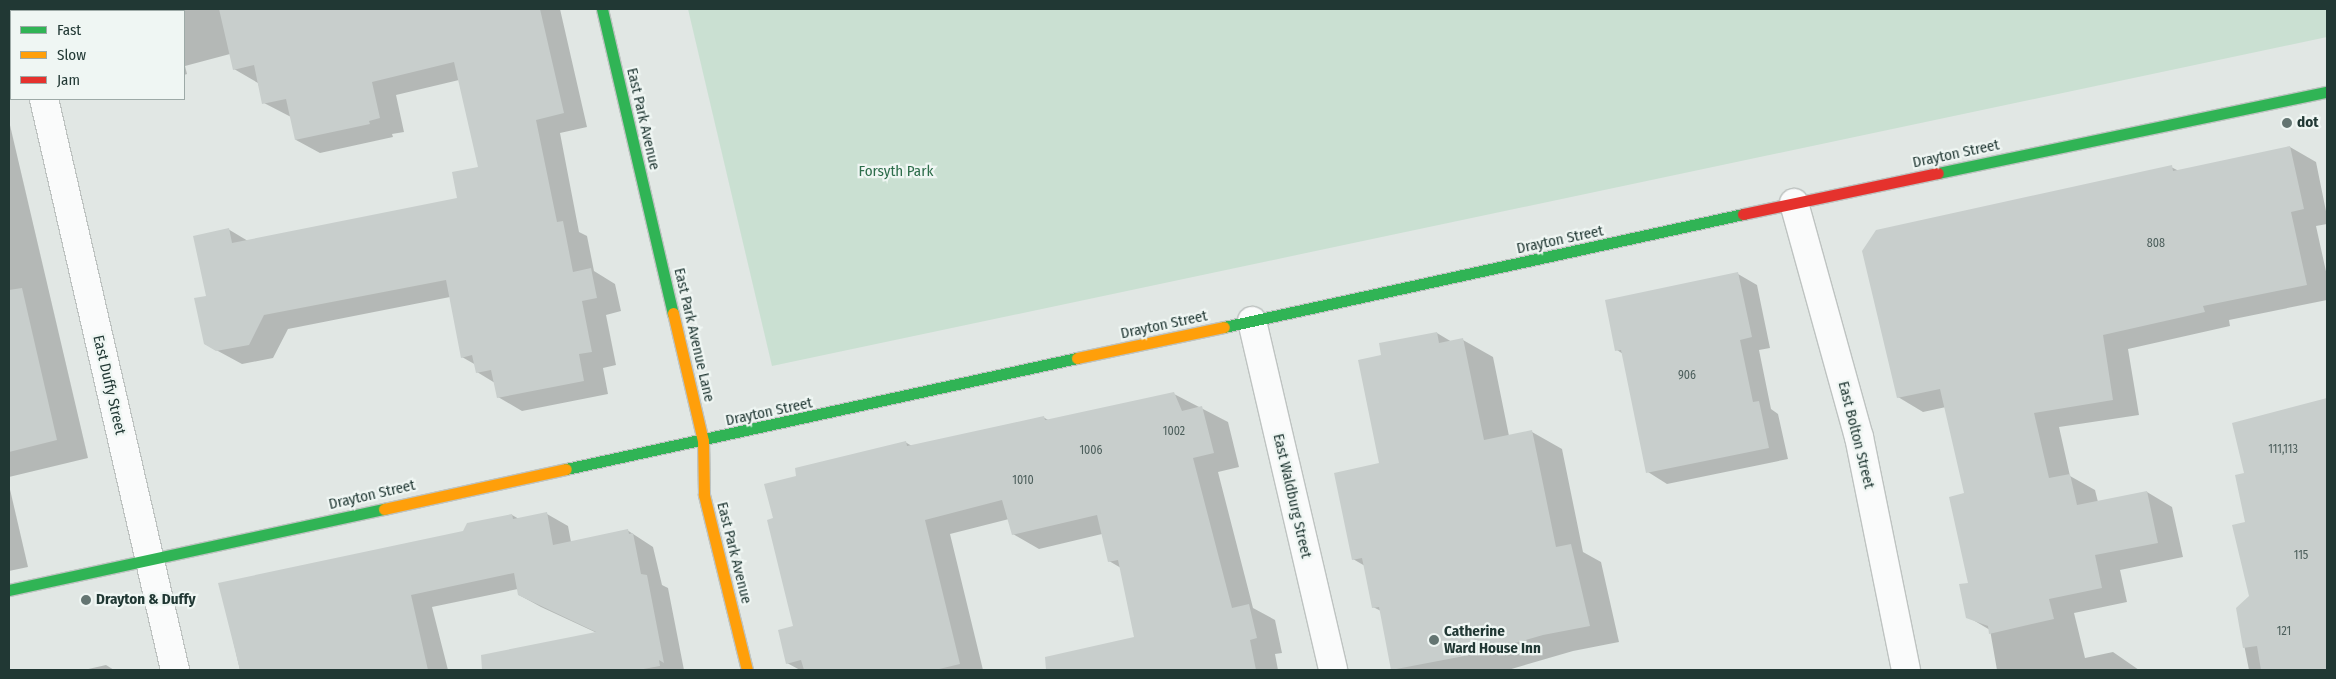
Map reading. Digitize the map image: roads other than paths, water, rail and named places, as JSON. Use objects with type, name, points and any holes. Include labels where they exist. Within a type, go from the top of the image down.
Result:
[{"type":"main road","name":"East Park Avenue","points":[[602,9],[655,236]]},
{"type":"main road","name":"Drayton Street","points":[[9,590],[149,561],[416,500],[703,441],[1794,204],[2327,92]]},
{"type":"main road","name":"East Park Avenue Lane","points":[[655,236],[703,441]]},
{"type":"main road","name":"East Park Avenue","points":[[703,441],[704,495],[748,670]]},
{"type":"street","name":"East Duffy Street","points":[[44,100],[175,670]]},
{"type":"street","name":"East Bolton Street","points":[[1794,204],[1858,437],[1906,670]]},
{"type":"street","name":"East Waldburg Street","points":[[1252,321],[1333,670]]},
{"type":"place","name":"dot","points":[[2287,123]]},
{"type":"place","name":"Drayton & Duffy","points":[[86,600]]},
{"type":"place","name":"Catherine Ward House Inn","points":[[1434,640]]},
{"type":"park label","name":"Forsyth Park","points":[[896,172]]}]
